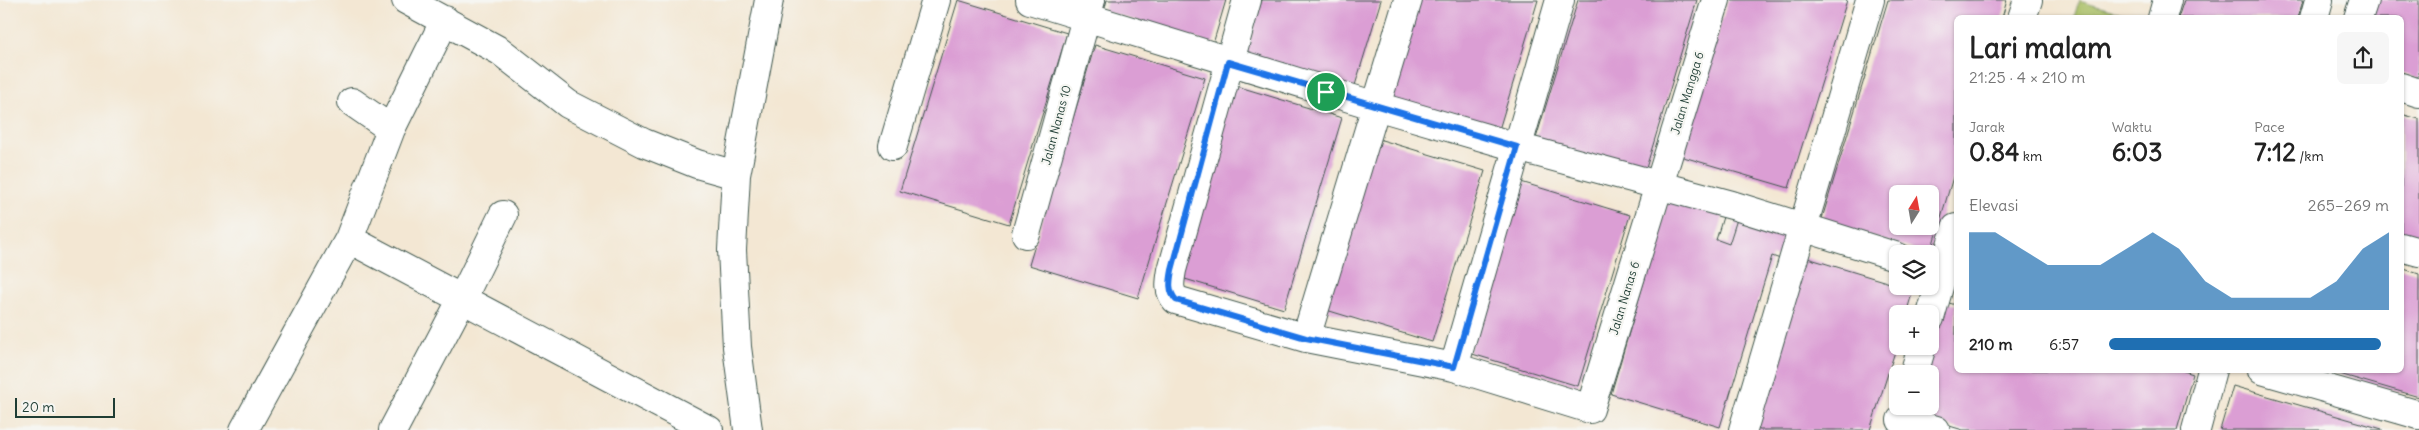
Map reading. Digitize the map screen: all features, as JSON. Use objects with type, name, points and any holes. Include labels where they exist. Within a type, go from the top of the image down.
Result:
[{"type":"street","points":[[406,0],[500,51],[568,104],[644,143],[697,164],[736,175]]},
{"type":"street","points":[[748,430],[737,346],[732,250],[736,175],[769,0]]},
{"type":"street","points":[[893,146],[936,0]]},
{"type":"street","points":[[1030,0],[1088,8],[1228,62],[1517,147],[1658,186],[1732,204],[1889,254]]},
{"type":"street","points":[[1247,0],[1228,62],[1172,270],[1169,284],[1172,295],[1176,300],[1306,338],[1454,367],[1560,0]]},
{"type":"street","points":[[1306,338],[1408,0]]},
{"type":"street","name":"Jalan Mangga 6","points":[[1658,186],[1716,0]]},
{"type":"street","points":[[1743,430],[1870,0]]},
{"type":"street","points":[[2023,15],[2028,0]]},
{"type":"street","points":[[2163,15],[2167,0]]},
{"type":"street","points":[[2315,15],[2319,0]]},
{"type":"street","points":[[2359,15],[2364,0]]},
{"type":"street","name":"Jalan Nanas 10","points":[[1026,234],[1088,8]]},
{"type":"street","points":[[244,430],[349,239],[391,129],[445,20]]},
{"type":"street","points":[[2404,89],[2419,93]]},
{"type":"street","points":[[352,102],[391,129]]},
{"type":"street","name":"Jalan Nanas 6","points":[[1454,367],[1590,409],[1658,186]]},
{"type":"street","points":[[393,430],[462,299],[503,215]]},
{"type":"street","points":[[1934,305],[1954,235]]},
{"type":"street","points":[[349,239],[709,430]]},
{"type":"street","points":[[2404,248],[2419,252]]},
{"type":"street","points":[[2196,430],[2211,373]]},
{"type":"street","points":[[2272,373],[2419,415]]},
{"type":"street","points":[[1902,419],[1936,430]]},
{"type":"green space","points":[[2079,1],[2125,14],[2125,15],[2075,15]]},
{"type":"building","points":[[958,0],[1067,33],[1009,224],[900,191]]},
{"type":"building","points":[[1107,0],[1226,0],[1213,44],[1104,11]]},
{"type":"building","points":[[1262,0],[1381,0],[1353,92],[1244,59]]},
{"type":"building","points":[[1419,0],[1538,0],[1498,133],[1389,100]]},
{"type":"building","points":[[1578,0],[1697,0],[1643,178],[1534,145]]},
{"type":"building","points":[[1728,0],[1847,0],[1789,188],[1680,156]]},
{"type":"building","points":[[1888,0],[2007,0],[2003,15],[1954,15],[1954,174],[1939,224],[1939,185],[1889,185],[1889,235],[1936,235],[1933,245],[1899,245],[1821,222]]},
{"type":"building","points":[[2184,0],[2303,0],[2299,15],[2179,15]]},
{"type":"building","points":[[2375,0],[2419,0],[2419,78],[2404,73],[2404,15],[2371,15]]},
{"type":"building","points":[[1095,45],[1205,78],[1138,298],[1029,265]]},
{"type":"building","points":[[1233,85],[1342,118],[1284,309],[1175,276]]},
{"type":"building","points":[[2404,115],[2419,119],[2419,242],[2404,237]]},
{"type":"building","points":[[1375,138],[1485,171],[1432,342],[1323,309]]},
{"type":"building","points":[[1521,182],[1630,215],[1578,386],[1469,353]]},
{"type":"building","points":[[1671,190],[1726,207],[1716,240],[1729,244],[1740,210],[1793,227],[1783,260],[1772,256],[1720,427],[1611,394]]},
{"type":"building","points":[[1804,257],[1889,283],[1889,295],[1912,295],[1909,305],[1889,305],[1889,355],[1894,355],[1891,365],[1889,365],[1870,430],[1760,430],[1752,428]]},
{"type":"building","points":[[2404,269],[2419,274],[2419,397],[2336,373],[2404,373]]},
{"type":"building","points":[[1942,301],[1954,304],[1954,373],[2193,374],[2177,430],[1963,430],[1912,415],[1939,415],[1939,365],[1924,365],[1926,355],[1939,355],[1939,311]]},
{"type":"building","points":[[2233,386],[2382,429],[2382,430],[2220,430]]},
{"type":"route","points":[[1228,62],[1326,92],[1517,147],[1454,367],[1306,338],[1206,310],[1176,300],[1172,295],[1169,284],[1172,270],[1228,62]]}]
